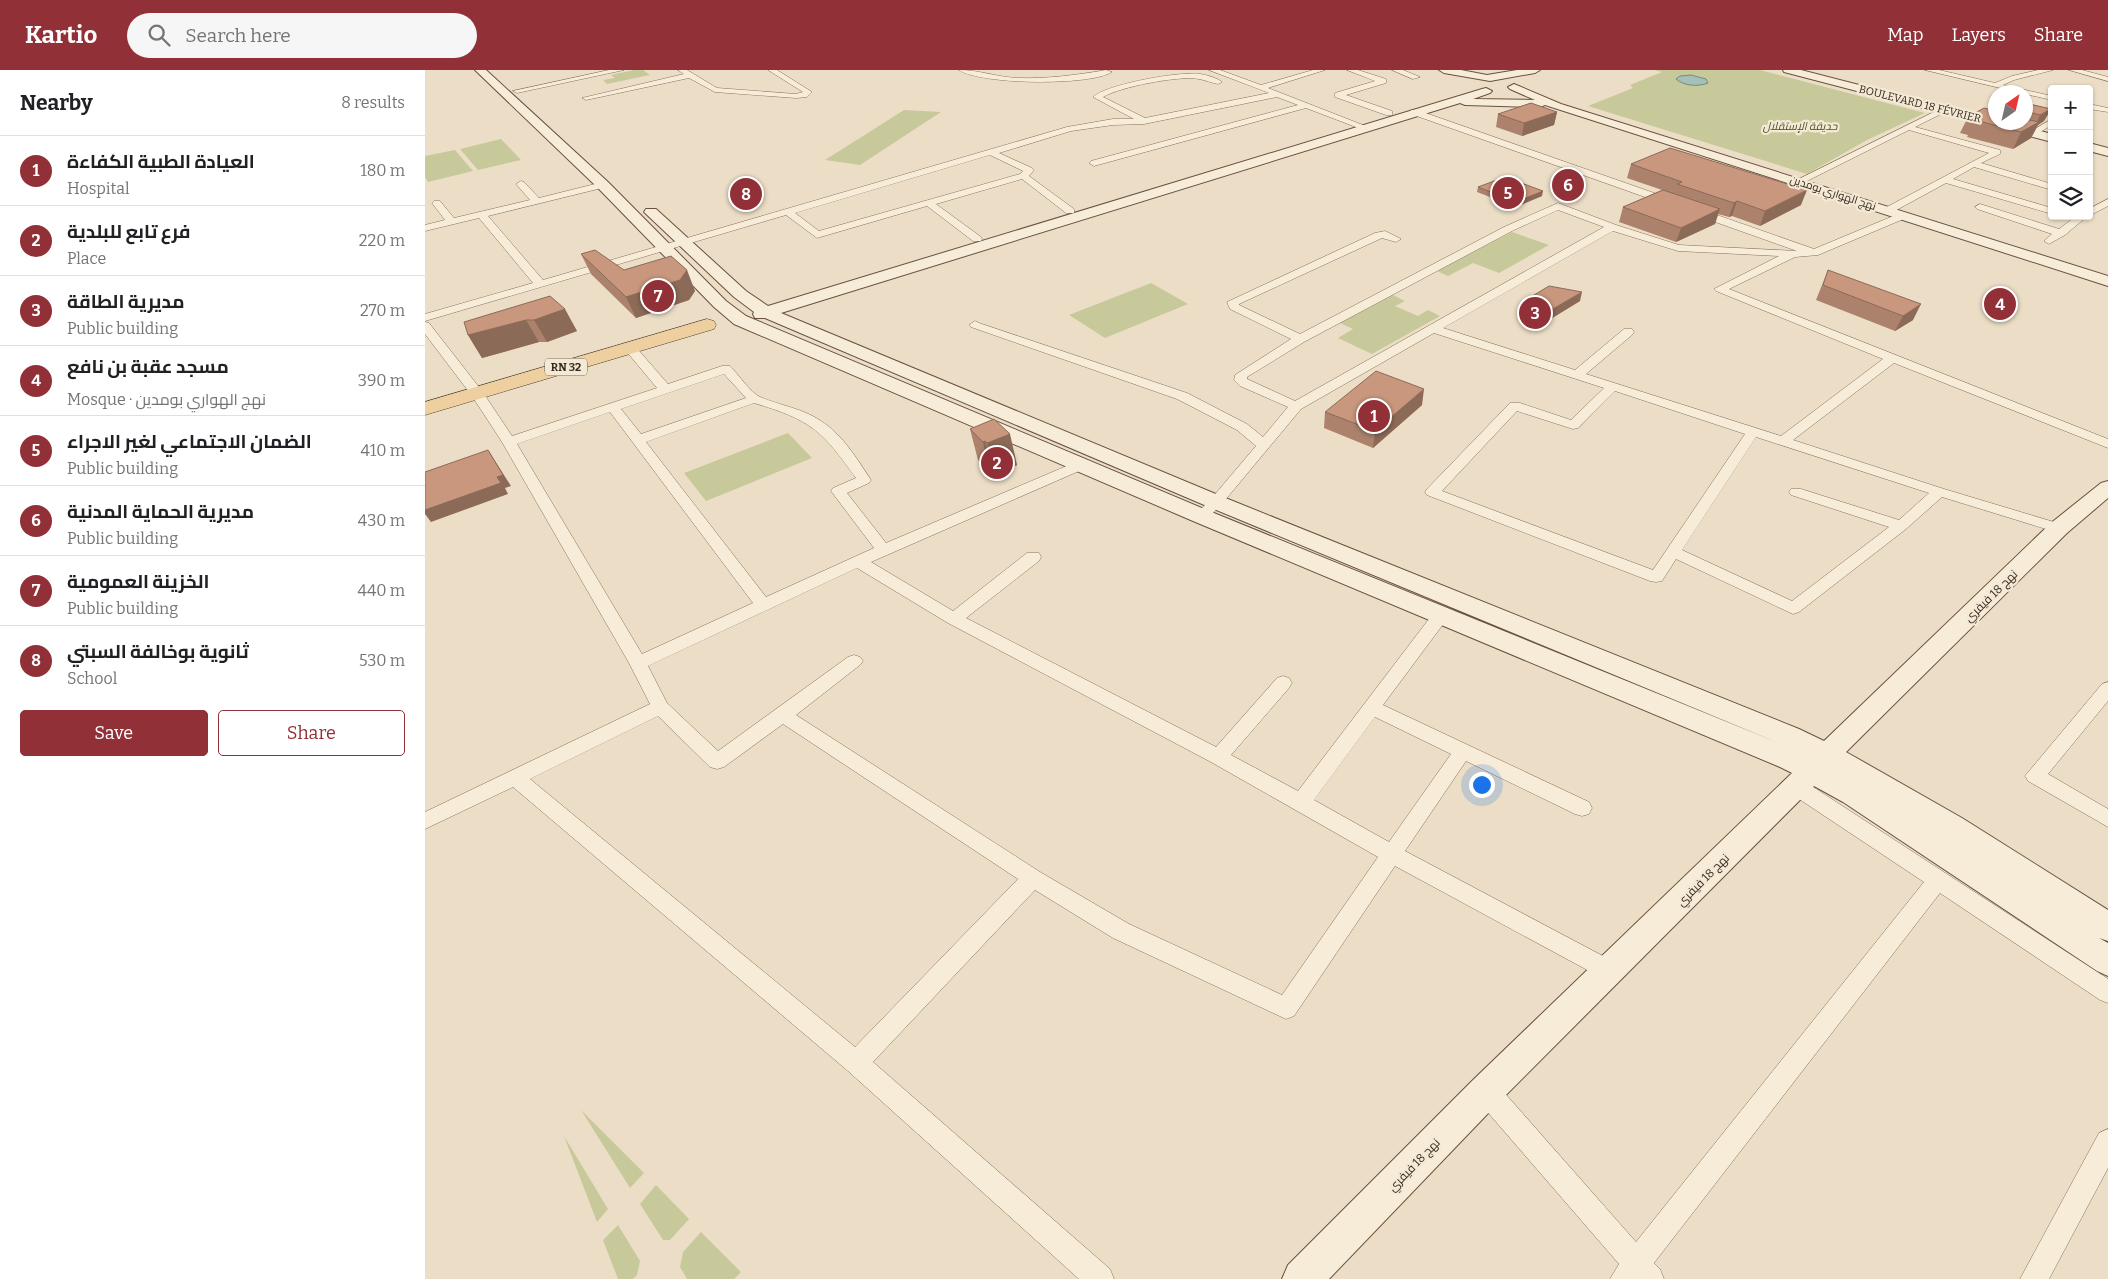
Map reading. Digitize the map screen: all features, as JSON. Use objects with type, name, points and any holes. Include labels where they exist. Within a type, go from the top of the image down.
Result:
[{"type":"main road","points":[[480,70],[603,185],[665,248],[748,313],[1081,465],[1208,509],[1759,723],[1812,770],[1896,794],[2108,927]]},
{"type":"main road","points":[[494,70],[625,188]]},
{"type":"main road","points":[[1439,70],[1483,85]]},
{"type":"main road","points":[[1444,70],[1483,85]]},
{"type":"main road","points":[[707,325],[1359,125],[1389,113],[1535,70]]},
{"type":"main road","points":[[1514,86],[1535,70]]},
{"type":"main road","name":"BOULEVARD 18 FÉVRIER","points":[[1788,70],[2048,137]]},
{"type":"main road","name":"نهج الهواري بومدين","points":[[1483,85],[1507,80],[1514,86],[1557,106]]},
{"type":"main road","name":"نهج الهواري بومدين","points":[[1483,85],[1557,106],[2108,281]]},
{"type":"main road","points":[[748,313],[977,239],[1359,125],[1414,112],[1436,100],[1557,106]]},
{"type":"main road","points":[[2093,148],[2108,152]]},
{"type":"main road","points":[[639,200],[740,294],[748,313],[1208,509],[1441,615],[1766,749],[1812,770],[1853,794],[2108,961]]},
{"type":"main road","name":"RN 32","points":[[425,409],[707,325]]},
{"type":"main road","name":"نهج 18 فيفري","points":[[1303,1279],[1486,1091],[1812,770],[2059,528],[2106,492]]},
{"type":"street","points":[[517,91],[620,70]]},
{"type":"street","points":[[683,70],[715,90],[733,93],[796,96],[804,95],[808,92],[772,70]]},
{"type":"street","points":[[963,70],[985,76],[1033,80],[1066,79],[1109,72]]},
{"type":"street","points":[[1134,75],[1165,70]]},
{"type":"street","points":[[1213,70],[1359,125]]},
{"type":"street","points":[[1263,88],[1321,70]]},
{"type":"street","points":[[1351,70],[1383,81],[1338,95],[1389,113]]},
{"type":"street","points":[[1396,70],[1416,77]]},
{"type":"street","points":[[1929,70],[1996,85],[2012,78],[2049,70]]},
{"type":"street","points":[[2073,70],[2108,79]]},
{"type":"street","points":[[1995,74],[2012,78]]},
{"type":"street","points":[[586,98],[691,75]]},
{"type":"street","points":[[1144,121],[1097,97],[1102,93],[1120,88],[1188,76],[1199,76],[1218,82]]},
{"type":"street","points":[[425,318],[1070,129],[1113,122],[1144,121],[1277,94]]},
{"type":"street","points":[[2033,94],[2048,97]]},
{"type":"street","points":[[1093,163],[1306,105]]},
{"type":"street","points":[[2093,107],[2108,110]]},
{"type":"street","points":[[1799,182],[1942,110]]},
{"type":"street","points":[[1414,112],[1814,253]]},
{"type":"street","points":[[2032,133],[2048,123]]},
{"type":"street","points":[[1887,211],[1997,152],[1907,127]]},
{"type":"street","points":[[786,211],[817,235],[1023,176],[1029,170],[991,152]]},
{"type":"street","points":[[1973,164],[2048,185]]},
{"type":"street","points":[[1023,176],[1070,212]]},
{"type":"street","points":[[1944,179],[2048,210]]},
{"type":"street","points":[[521,184],[537,200]]},
{"type":"street","points":[[425,228],[603,185]]},
{"type":"street","points":[[2093,198],[2107,202]]},
{"type":"street","points":[[2093,211],[2107,202]]},
{"type":"street","points":[[437,203],[451,221]]},
{"type":"street","points":[[929,203],[977,239]]},
{"type":"street","points":[[1296,406],[1244,383],[1240,377],[1244,372],[1300,339],[1508,229],[1558,206],[1612,227],[1678,248],[1793,254],[1814,253],[1902,216]]},
{"type":"street","points":[[1980,207],[2061,232]]},
{"type":"street","points":[[481,214],[540,284]]},
{"type":"street","points":[[2049,242],[2079,220]]},
{"type":"street","points":[[1208,509],[1296,406],[1612,227]]},
{"type":"street","points":[[1300,339],[1234,307],[1233,302],[1379,235],[1385,234],[1396,239]]},
{"type":"street","points":[[1793,254],[1719,289],[2108,444]]},
{"type":"street","points":[[975,325],[1182,396],[1242,427],[1262,444]]},
{"type":"street","points":[[425,326],[477,394],[509,442],[639,663],[659,707],[717,762],[854,661]]},
{"type":"street","points":[[1432,328],[1939,492],[2059,528]]},
{"type":"street","points":[[1576,376],[1628,332]]},
{"type":"street","points":[[630,348],[665,389]]},
{"type":"street","points":[[1783,441],[1892,358]]},
{"type":"street","points":[[509,442],[726,369],[754,398],[792,411],[817,423],[839,444],[864,480],[838,491],[883,550]]},
{"type":"street","points":[[1612,387],[1573,425],[1515,406],[1432,492],[1656,577],[1753,432]]},
{"type":"street","points":[[638,440],[754,398]]},
{"type":"street","points":[[613,407],[762,604]]},
{"type":"street","points":[[639,663],[762,604],[1081,465]]},
{"type":"street","points":[[1796,492],[1901,526]]},
{"type":"street","points":[[1674,552],[1793,608],[1901,526],[1939,492]]},
{"type":"street","points":[[954,619],[1033,557]]},
{"type":"street","points":[[858,561],[954,619],[1218,757],[1393,855],[1610,971]]},
{"type":"street","points":[[1301,802],[1441,615]]},
{"type":"street","points":[[1218,757],[1283,683]]},
{"type":"street","points":[[2108,689],[2035,776],[2108,819]]},
{"type":"street","points":[[425,821],[659,707]]},
{"type":"street","points":[[1373,708],[1582,808]]},
{"type":"street","points":[[783,715],[1033,878],[1121,931],[1286,1008],[1463,751]]},
{"type":"street","points":[[1812,770],[1939,879],[2108,992]]},
{"type":"street","points":[[516,778],[856,1063],[1100,1279]]},
{"type":"street","points":[[856,1063],[1033,878]]},
{"type":"street","points":[[1486,1091],[1637,1274],[1939,879]]},
{"type":"street","points":[[2034,1279],[2108,1142]]},
{"type":"green space","points":[[643,70],[650,75],[607,84],[603,80],[615,78],[611,75]]},
{"type":"green space","name":"حديقة الإستقلال","points":[[1655,70],[1760,70],[1925,113],[1867,140],[1807,174],[1588,106],[1633,88],[1630,85],[1662,72]]},
{"type":"green space","points":[[904,110],[941,112],[860,165],[825,160]]},
{"type":"green space","points":[[501,139],[521,160],[478,170],[460,149]]},
{"type":"green space","points":[[455,150],[473,171],[428,182],[425,177],[425,156]]},
{"type":"green space","points":[[1512,232],[1549,245],[1499,273],[1473,263],[1448,276],[1437,271]]},
{"type":"green space","points":[[1151,283],[1188,304],[1105,338],[1069,315]]},
{"type":"green space","points":[[1393,295],[1405,301],[1395,306],[1418,316],[1428,310],[1440,316],[1372,354],[1338,338],[1353,329],[1340,323]]},
{"type":"green space","points":[[788,433],[812,458],[706,501],[684,473]]},
{"type":"green space","points":[[581,1110],[644,1173],[630,1188]]},
{"type":"green space","points":[[564,1136],[608,1209],[597,1222]]},
{"type":"green space","points":[[656,1185],[689,1219],[670,1240],[663,1240],[640,1204]]},
{"type":"green space","points":[[618,1225],[640,1261],[637,1275],[633,1279],[618,1279],[603,1240]]},
{"type":"green space","points":[[701,1232],[741,1272],[734,1279],[687,1279],[680,1267],[683,1252]]},
{"type":"water","points":[[1691,75],[1706,79],[1708,83],[1691,85],[1676,79],[1680,76]]},
{"type":"building","points":[[1531,103],[1557,112],[1524,123],[1498,114]]},
{"type":"building","points":[[2033,105],[2048,108],[2048,111],[2040,115],[2033,113]]},
{"type":"building","points":[[1984,108],[1988,109],[1988,123],[1968,117]]},
{"type":"building","points":[[1670,148],[1807,190],[1765,211],[1677,184],[1682,182],[1631,164]]},
{"type":"building","points":[[1505,177],[1543,191],[1516,202],[1478,187]]},
{"type":"building","points":[[1663,190],[1720,209],[1681,228],[1623,207]]},
{"type":"building","points":[[595,250],[624,270],[671,256],[687,270],[680,280],[626,297],[581,254]]},
{"type":"building","points":[[1828,270],[1921,304],[1903,316],[1823,285]]},
{"type":"building","points":[[1549,286],[1582,292],[1546,313],[1521,303]]},
{"type":"building","points":[[550,296],[565,309],[534,320],[526,320],[468,335],[464,322]]},
{"type":"building","points":[[1376,371],[1424,389],[1375,431],[1325,412]]},
{"type":"building","points":[[994,419],[1010,434],[987,443],[983,442],[970,429]]},
{"type":"building","points":[[488,450],[503,475],[497,477],[501,483],[425,510],[425,472]]},
{"type":"place","name":"مديرية الحماية المدنية","points":[[1568,185]]},
{"type":"place","name":"الضمان الاجتماعي لغير الاجراء","points":[[1508,193]]},
{"type":"place","name":"ثانوية بوخالفة السبتي","points":[[746,194]]},
{"type":"place","name":"الخزينة العمومية","points":[[658,296]]},
{"type":"place","name":"مسجد عقبة بن نافع","points":[[2000,304]]},
{"type":"place","name":"مديرية الطاقة","points":[[1535,313]]},
{"type":"place","name":"العيادة الطبية الكفاءة","points":[[1374,416]]},
{"type":"place","name":"فرع تابع للبلدية","points":[[997,463]]}]
